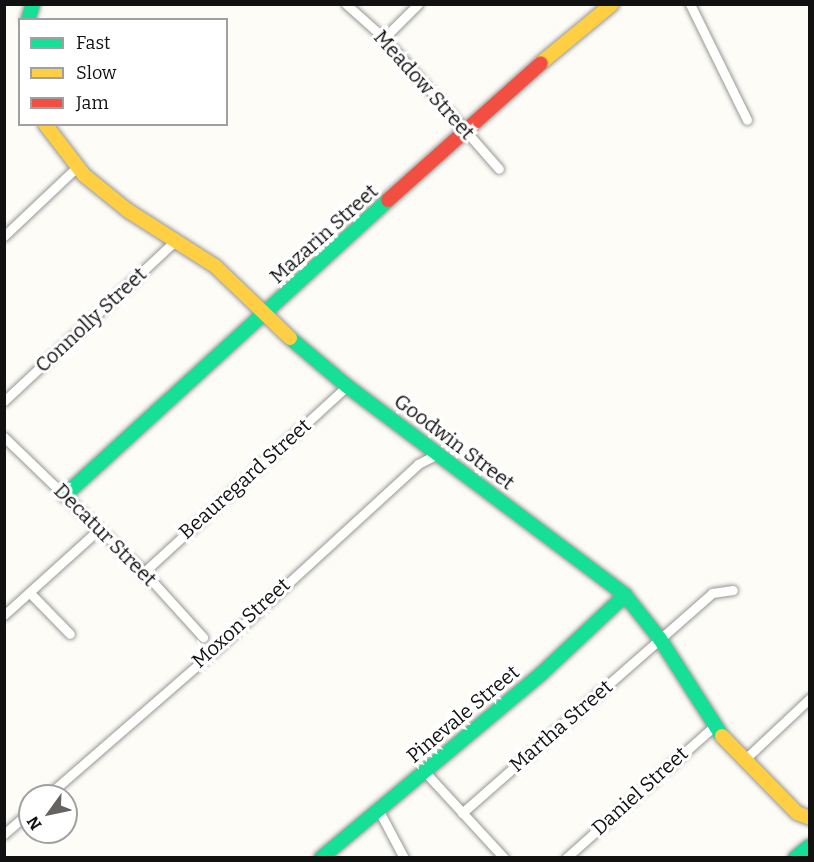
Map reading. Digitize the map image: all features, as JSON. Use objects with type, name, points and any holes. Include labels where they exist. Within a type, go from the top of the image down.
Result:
[{"type":"street","name":"Meadow Street","points":[[346,4],[384,38],[499,169]]},
{"type":"street","points":[[384,38],[418,4]]},
{"type":"street","name":"Mazarin Street","points":[[66,495],[466,131],[612,4]]},
{"type":"street","points":[[690,4],[747,120]]},
{"type":"street","name":"Goodwin Street","points":[[46,126],[76,167],[127,210],[177,239],[214,266],[263,315],[347,386],[625,595],[660,639],[714,726],[743,761],[797,813],[810,818]]},
{"type":"street","points":[[4,236],[76,167]]},
{"type":"street","name":"Connolly Street","points":[[4,401],[177,239]]},
{"type":"street","name":"Beauregard Street","points":[[144,572],[347,386]]},
{"type":"street","name":"Decatur Street","points":[[5,438],[144,572],[202,637]]},
{"type":"street","name":"Moxon Street","points":[[61,784],[224,642],[418,464],[438,454]]},
{"type":"street","points":[[4,615],[98,530]]},
{"type":"street","name":"Martha Street","points":[[462,813],[712,593],[733,590]]},
{"type":"street","points":[[30,593],[70,634]]},
{"type":"street","name":"Pinevale Street","points":[[321,858],[541,674],[625,595]]},
{"type":"street","points":[[743,761],[810,698]]},
{"type":"street","name":"Daniel Street","points":[[566,858],[714,726]]},
{"type":"street","points":[[425,772],[504,858]]},
{"type":"street","points":[[378,809],[404,858]]},
{"type":"street","points":[[4,834],[18,822]]},
{"type":"street","points":[[795,858],[810,846]]},
{"type":"traffic: fast","points":[[29,18],[33,4]]},
{"type":"traffic: fast","points":[[65,495],[388,200]]},
{"type":"traffic: fast","points":[[290,338],[347,386],[625,595],[660,639],[722,736]]},
{"type":"traffic: fast","points":[[321,858],[541,674],[625,595]]},
{"type":"traffic: fast","points":[[795,858],[810,846]]},
{"type":"traffic: slow","points":[[541,63],[612,4]]},
{"type":"traffic: slow","points":[[47,126],[84,175],[127,210],[215,266],[290,338]]},
{"type":"traffic: slow","points":[[722,736],[797,813],[810,818]]},
{"type":"traffic: jam","points":[[388,200],[541,63]]}]
